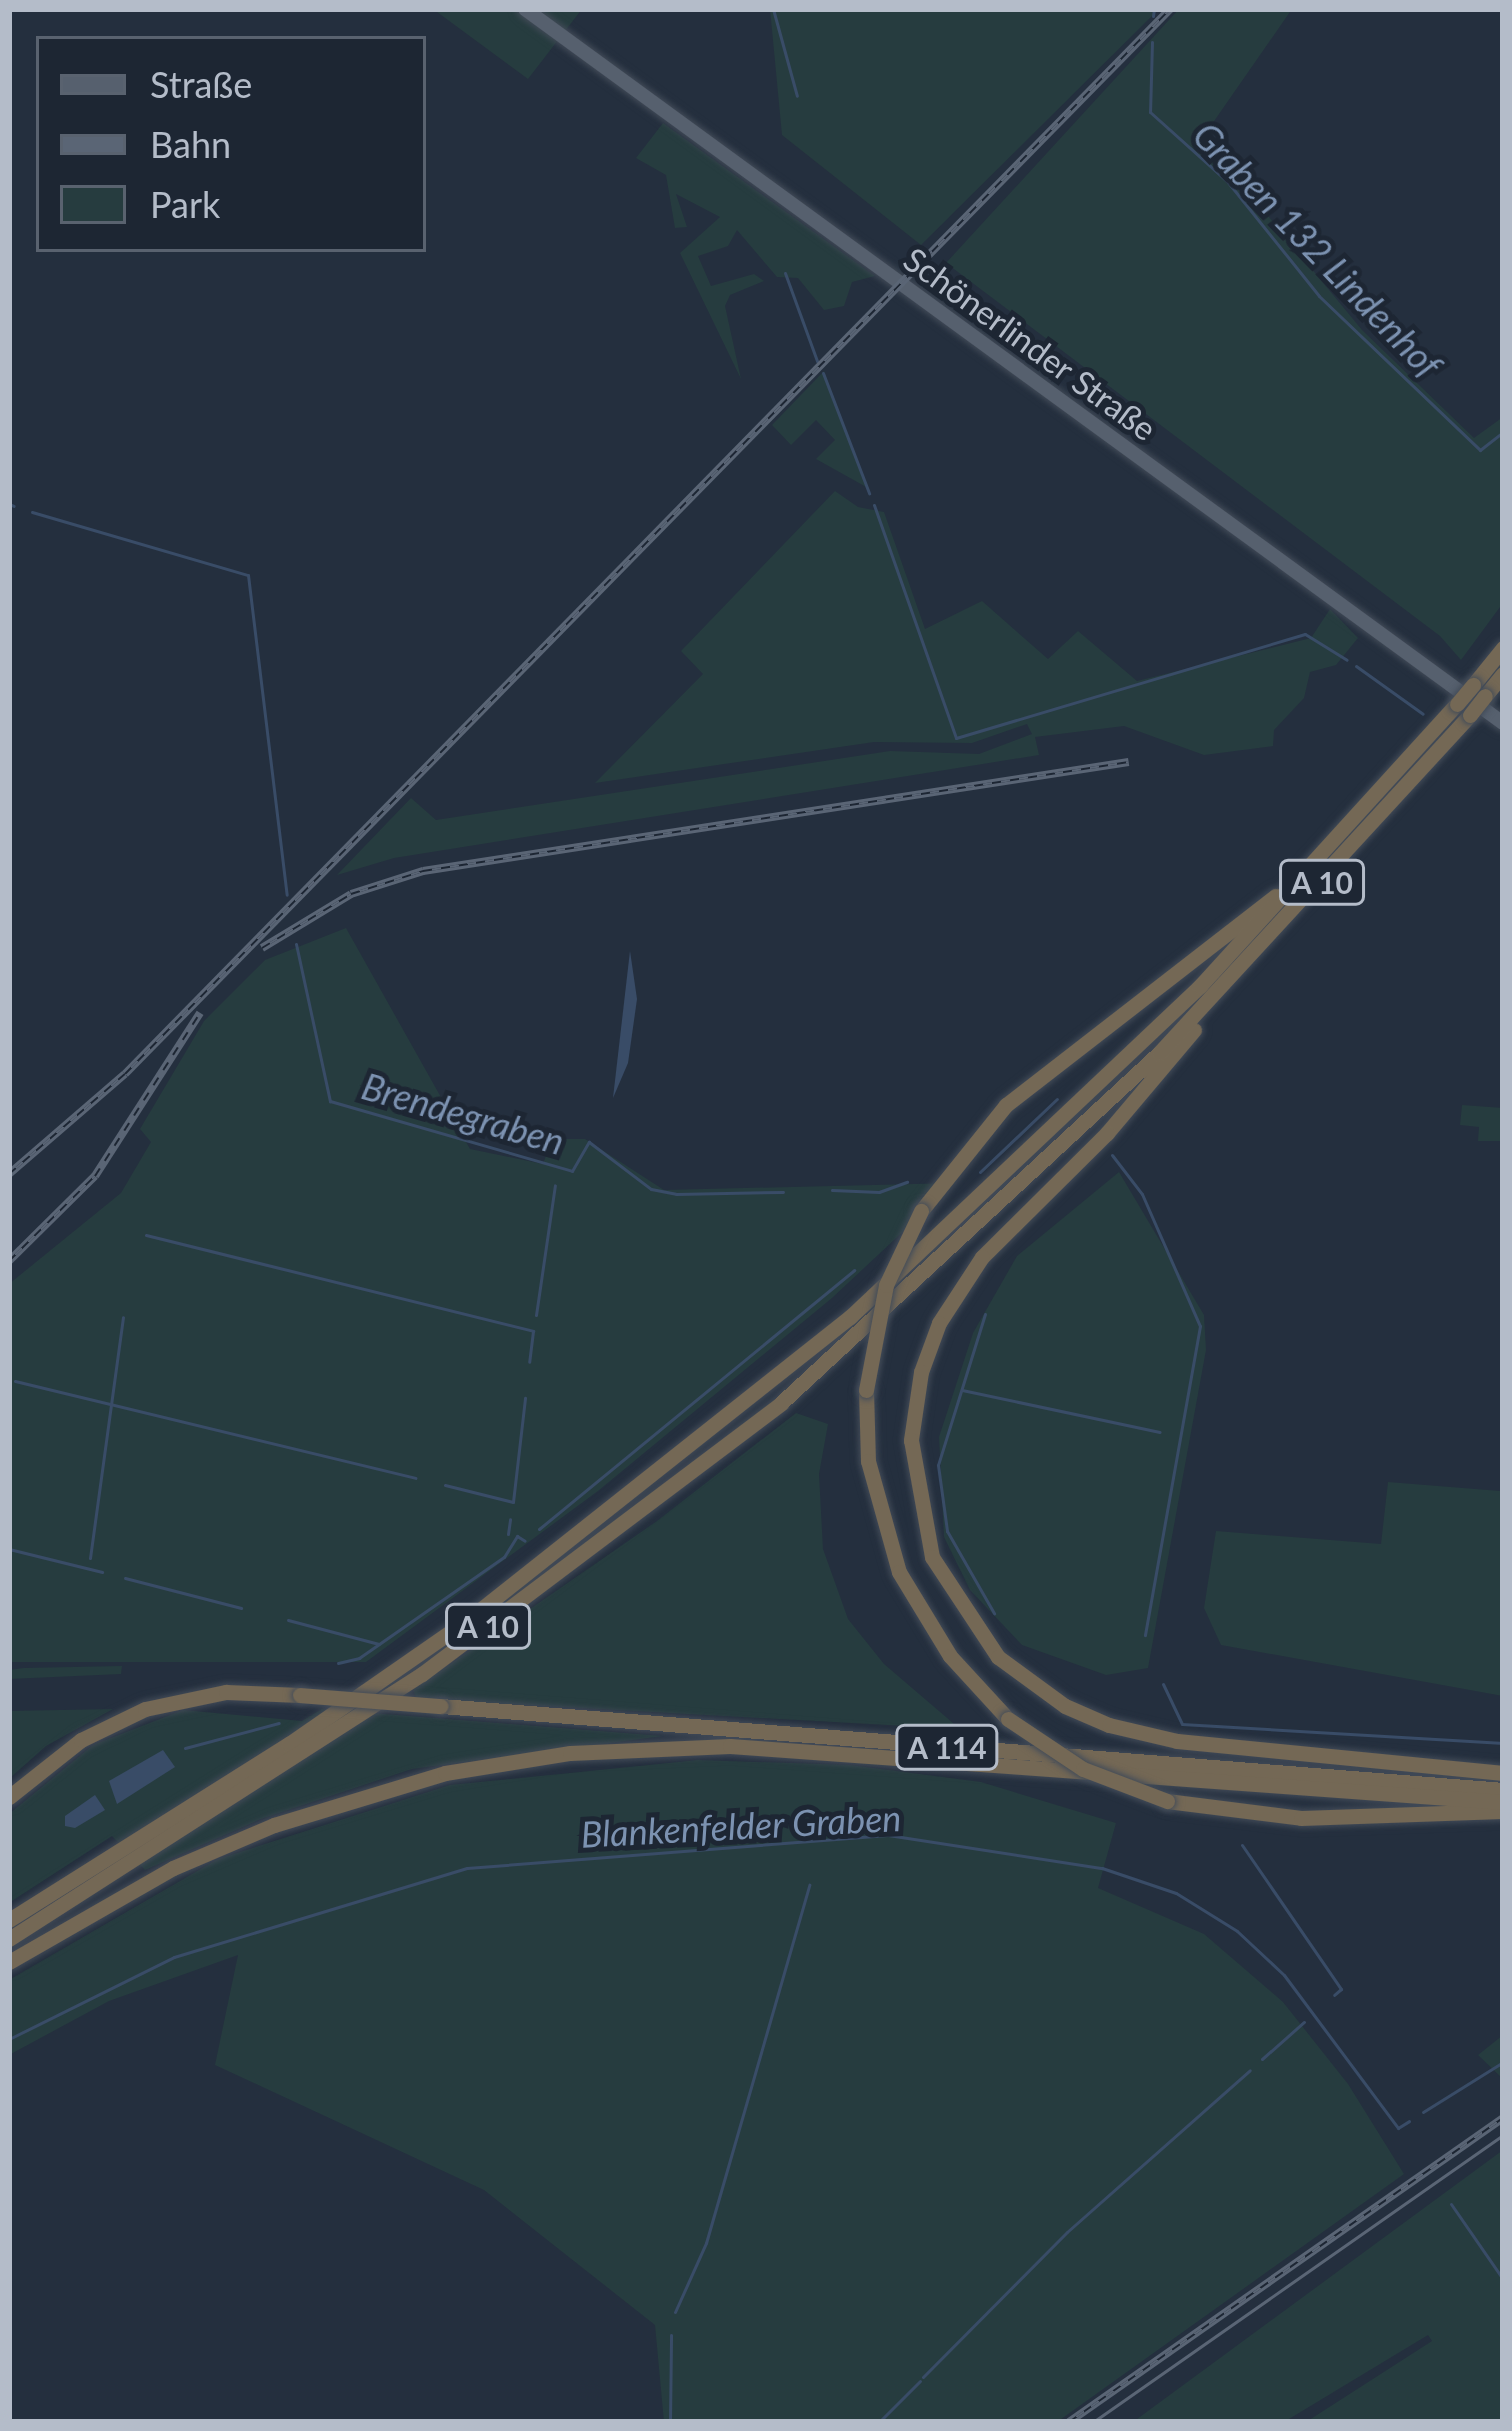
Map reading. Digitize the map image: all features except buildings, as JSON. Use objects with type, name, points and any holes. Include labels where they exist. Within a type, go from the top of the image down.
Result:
[{"type":"highway","name":"A 10","points":[[9,1939],[422,1674],[763,1417],[1075,1135],[1244,966],[1464,710],[1503,648]]},
{"type":"highway","name":"A 10","points":[[1479,690],[1503,674]]},
{"type":"highway","name":"A 10","points":[[9,1920],[289,1744],[700,1442],[1053,1131],[1464,710]]},
{"type":"highway","points":[[1311,871],[1048,1069],[970,1141],[920,1210],[886,1285],[866,1390],[868,1461],[899,1572],[950,1656],[1008,1719],[1083,1769],[1167,1802],[1301,1818],[1503,1807]]},
{"type":"highway","points":[[1244,966],[1107,1132],[982,1257],[952,1297],[921,1372],[912,1427],[915,1494],[932,1556],[998,1658],[1065,1706],[1109,1725],[1177,1741],[1503,1773]]},
{"type":"highway","points":[[9,1797],[81,1740],[145,1709],[226,1692],[441,1706],[733,1738]]},
{"type":"highway","points":[[9,1962],[173,1868],[370,1792],[570,1753],[733,1738]]},
{"type":"highway","name":"A 114","points":[[733,1738],[1503,1790]]},
{"type":"highway","name":"A 114","points":[[733,1738],[1503,1807]]},
{"type":"main road","name":"Schönerlinder Straße","points":[[525,9],[1503,724]]},
{"type":"green space","points":[[433,9],[582,9],[528,79]]},
{"type":"green space","points":[[770,9],[1159,9],[921,245],[782,135]]},
{"type":"green space","points":[[1179,9],[1292,9],[1203,137],[1362,330],[1474,438],[1503,417],[1503,603],[1461,660],[1440,636],[946,263]]},
{"type":"green space","points":[[663,123],[875,276],[852,282],[844,306],[824,310],[798,278],[777,277],[737,230],[728,246],[698,256],[711,286],[754,274],[764,281],[730,295],[725,306],[741,379],[680,253],[720,217],[676,194],[687,227],[675,228],[666,175],[636,158]]},
{"type":"green space","points":[[824,371],[868,488],[816,459],[835,440],[816,420],[791,445],[772,425]]},
{"type":"green space","points":[[835,491],[858,507],[884,512],[925,629],[982,601],[1048,659],[1078,631],[1137,681],[1311,638],[1330,609],[1358,638],[1336,665],[1310,672],[1304,698],[1274,730],[1273,746],[1204,755],[1124,726],[1035,737],[1039,755],[394,858],[337,875],[411,798],[436,820],[890,751],[979,754],[1032,734],[1027,724],[972,743],[874,742],[595,783],[703,674],[681,651]]},
{"type":"green space","points":[[346,928],[470,1149],[543,1164],[552,1139],[585,1139],[664,1190],[955,1183],[832,1298],[598,1491],[366,1662],[9,1662],[9,1284],[121,1193],[151,1142],[140,1129],[204,1021],[265,960]]},
{"type":"green space","points":[[1462,1105],[1503,1108],[1503,1141],[1478,1141],[1479,1127],[1460,1125]]},
{"type":"green space","points":[[1119,1172],[1204,1315],[1206,1350],[1148,1668],[1106,1675],[1022,1645],[970,1590],[944,1537],[939,1437],[973,1333],[1017,1256]]},
{"type":"green space","points":[[796,1413],[828,1424],[819,1474],[823,1549],[848,1619],[884,1664],[960,1729],[417,1699],[413,1690],[657,1521]]},
{"type":"green space","points":[[1503,1461],[1503,1696],[1221,1645],[1204,1608],[1216,1531],[1381,1544],[1388,1482],[1500,1491]]},
{"type":"green space","points":[[122,1666],[121,1674],[9,1679],[9,1670],[24,1668]]},
{"type":"green space","points":[[113,1709],[46,1746],[9,1779],[9,1711]]},
{"type":"green space","points":[[322,1709],[663,1736],[412,1769],[261,1819],[145,1870],[112,1836],[9,1903],[9,1814],[93,1745],[183,1710],[302,1721]]},
{"type":"green space","points":[[698,1760],[850,1765],[981,1782],[1116,1823],[1098,1888],[1204,1934],[1283,2002],[1348,2084],[1404,2174],[1057,2422],[664,2422],[655,2325],[484,2190],[215,2065],[238,1955],[109,2001],[9,2055],[9,1980],[218,1859],[450,1785]]},
{"type":"green space","points":[[1503,2035],[1503,2079],[1478,2055]]},
{"type":"green space","points":[[1503,2150],[1503,2422],[1306,2422],[1432,2341],[1428,2335],[1284,2422],[1133,2422]]},
{"type":"water","points":[[630,951],[637,999],[628,1063],[613,1098]]},
{"type":"water","points":[[163,1750],[175,1767],[117,1804],[109,1781]]},
{"type":"water","points":[[95,1795],[105,1810],[75,1828],[65,1826],[65,1816]]},
{"type":"waterway","points":[[773,9],[797,96]]},
{"type":"waterway","name":"Graben 132 Lindenhof","points":[[1153,16],[1154,9]]},
{"type":"waterway","name":"Graben 132 Lindenhof","points":[[1152,42],[1150,112],[1227,181],[1319,296],[1480,450],[1503,432]]},
{"type":"waterway","points":[[785,273],[817,361]]},
{"type":"waterway","points":[[823,373],[869,493]]},
{"type":"waterway","name":"Brendegraben","points":[[9,504],[14,506]]},
{"type":"waterway","points":[[874,505],[956,738],[1305,634],[1347,660]]},
{"type":"waterway","name":"Brendegraben","points":[[32,512],[248,575],[287,895]]},
{"type":"waterway","points":[[1356,666],[1423,714]]},
{"type":"waterway","name":"Brendegraben","points":[[296,944],[330,1101],[572,1171],[589,1142],[651,1189],[676,1194],[783,1192]]},
{"type":"waterway","points":[[980,1172],[1057,1099]]},
{"type":"waterway","points":[[1112,1155],[1142,1194],[1200,1326],[1145,1635]]},
{"type":"waterway","points":[[832,1190],[879,1192],[907,1182]]},
{"type":"waterway","points":[[536,1315],[555,1185]]},
{"type":"waterway","points":[[146,1235],[533,1331],[529,1362]]},
{"type":"waterway","points":[[539,1529],[854,1270]]},
{"type":"waterway","points":[[985,1314],[938,1465],[947,1531],[994,1613]]},
{"type":"waterway","points":[[90,1558],[123,1317]]},
{"type":"waterway","points":[[15,1381],[415,1478]]},
{"type":"waterway","points":[[962,1390],[1160,1432]]},
{"type":"waterway","points":[[445,1485],[513,1502],[525,1398]]},
{"type":"waterway","points":[[508,1534],[510,1519]]},
{"type":"waterway","points":[[338,1663],[359,1658],[504,1557],[517,1536],[525,1541]]},
{"type":"waterway","points":[[9,1549],[102,1572]]},
{"type":"waterway","points":[[125,1578],[241,1608]]},
{"type":"waterway","points":[[288,1620],[379,1644]]},
{"type":"waterway","points":[[1163,1684],[1182,1724],[1503,1743]]},
{"type":"waterway","points":[[185,1748],[279,1723]]},
{"type":"waterway","name":"Blankenfelder Graben","points":[[9,2039],[174,1957],[467,1868],[888,1835],[1102,1868],[1176,1893],[1237,1931],[1284,1975],[1398,2128],[1409,2121]]},
{"type":"waterway","points":[[1242,1845],[1341,1989],[1334,1995]]},
{"type":"waterway","points":[[675,2312],[706,2243],[809,1885]]},
{"type":"waterway","points":[[1262,2059],[1304,2022]]},
{"type":"waterway","points":[[1423,2112],[1503,2062]]},
{"type":"waterway","points":[[923,2377],[1067,2232],[1250,2070]]},
{"type":"waterway","name":"Blankenfelder Graben","points":[[1451,2204],[1503,2279]]},
{"type":"waterway","points":[[670,2422],[671,2335]]},
{"type":"waterway","points":[[879,2422],[920,2381]]},
{"type":"tram line","points":[[1093,2422],[1503,2135]]},
{"type":"railway","points":[[9,1174],[125,1074],[1170,9]]},
{"type":"railway","points":[[262,948],[351,894],[423,871],[1129,762]]},
{"type":"railway","points":[[9,1261],[95,1176],[200,1013]]},
{"type":"railway","points":[[1069,2422],[1503,2118]]}]
